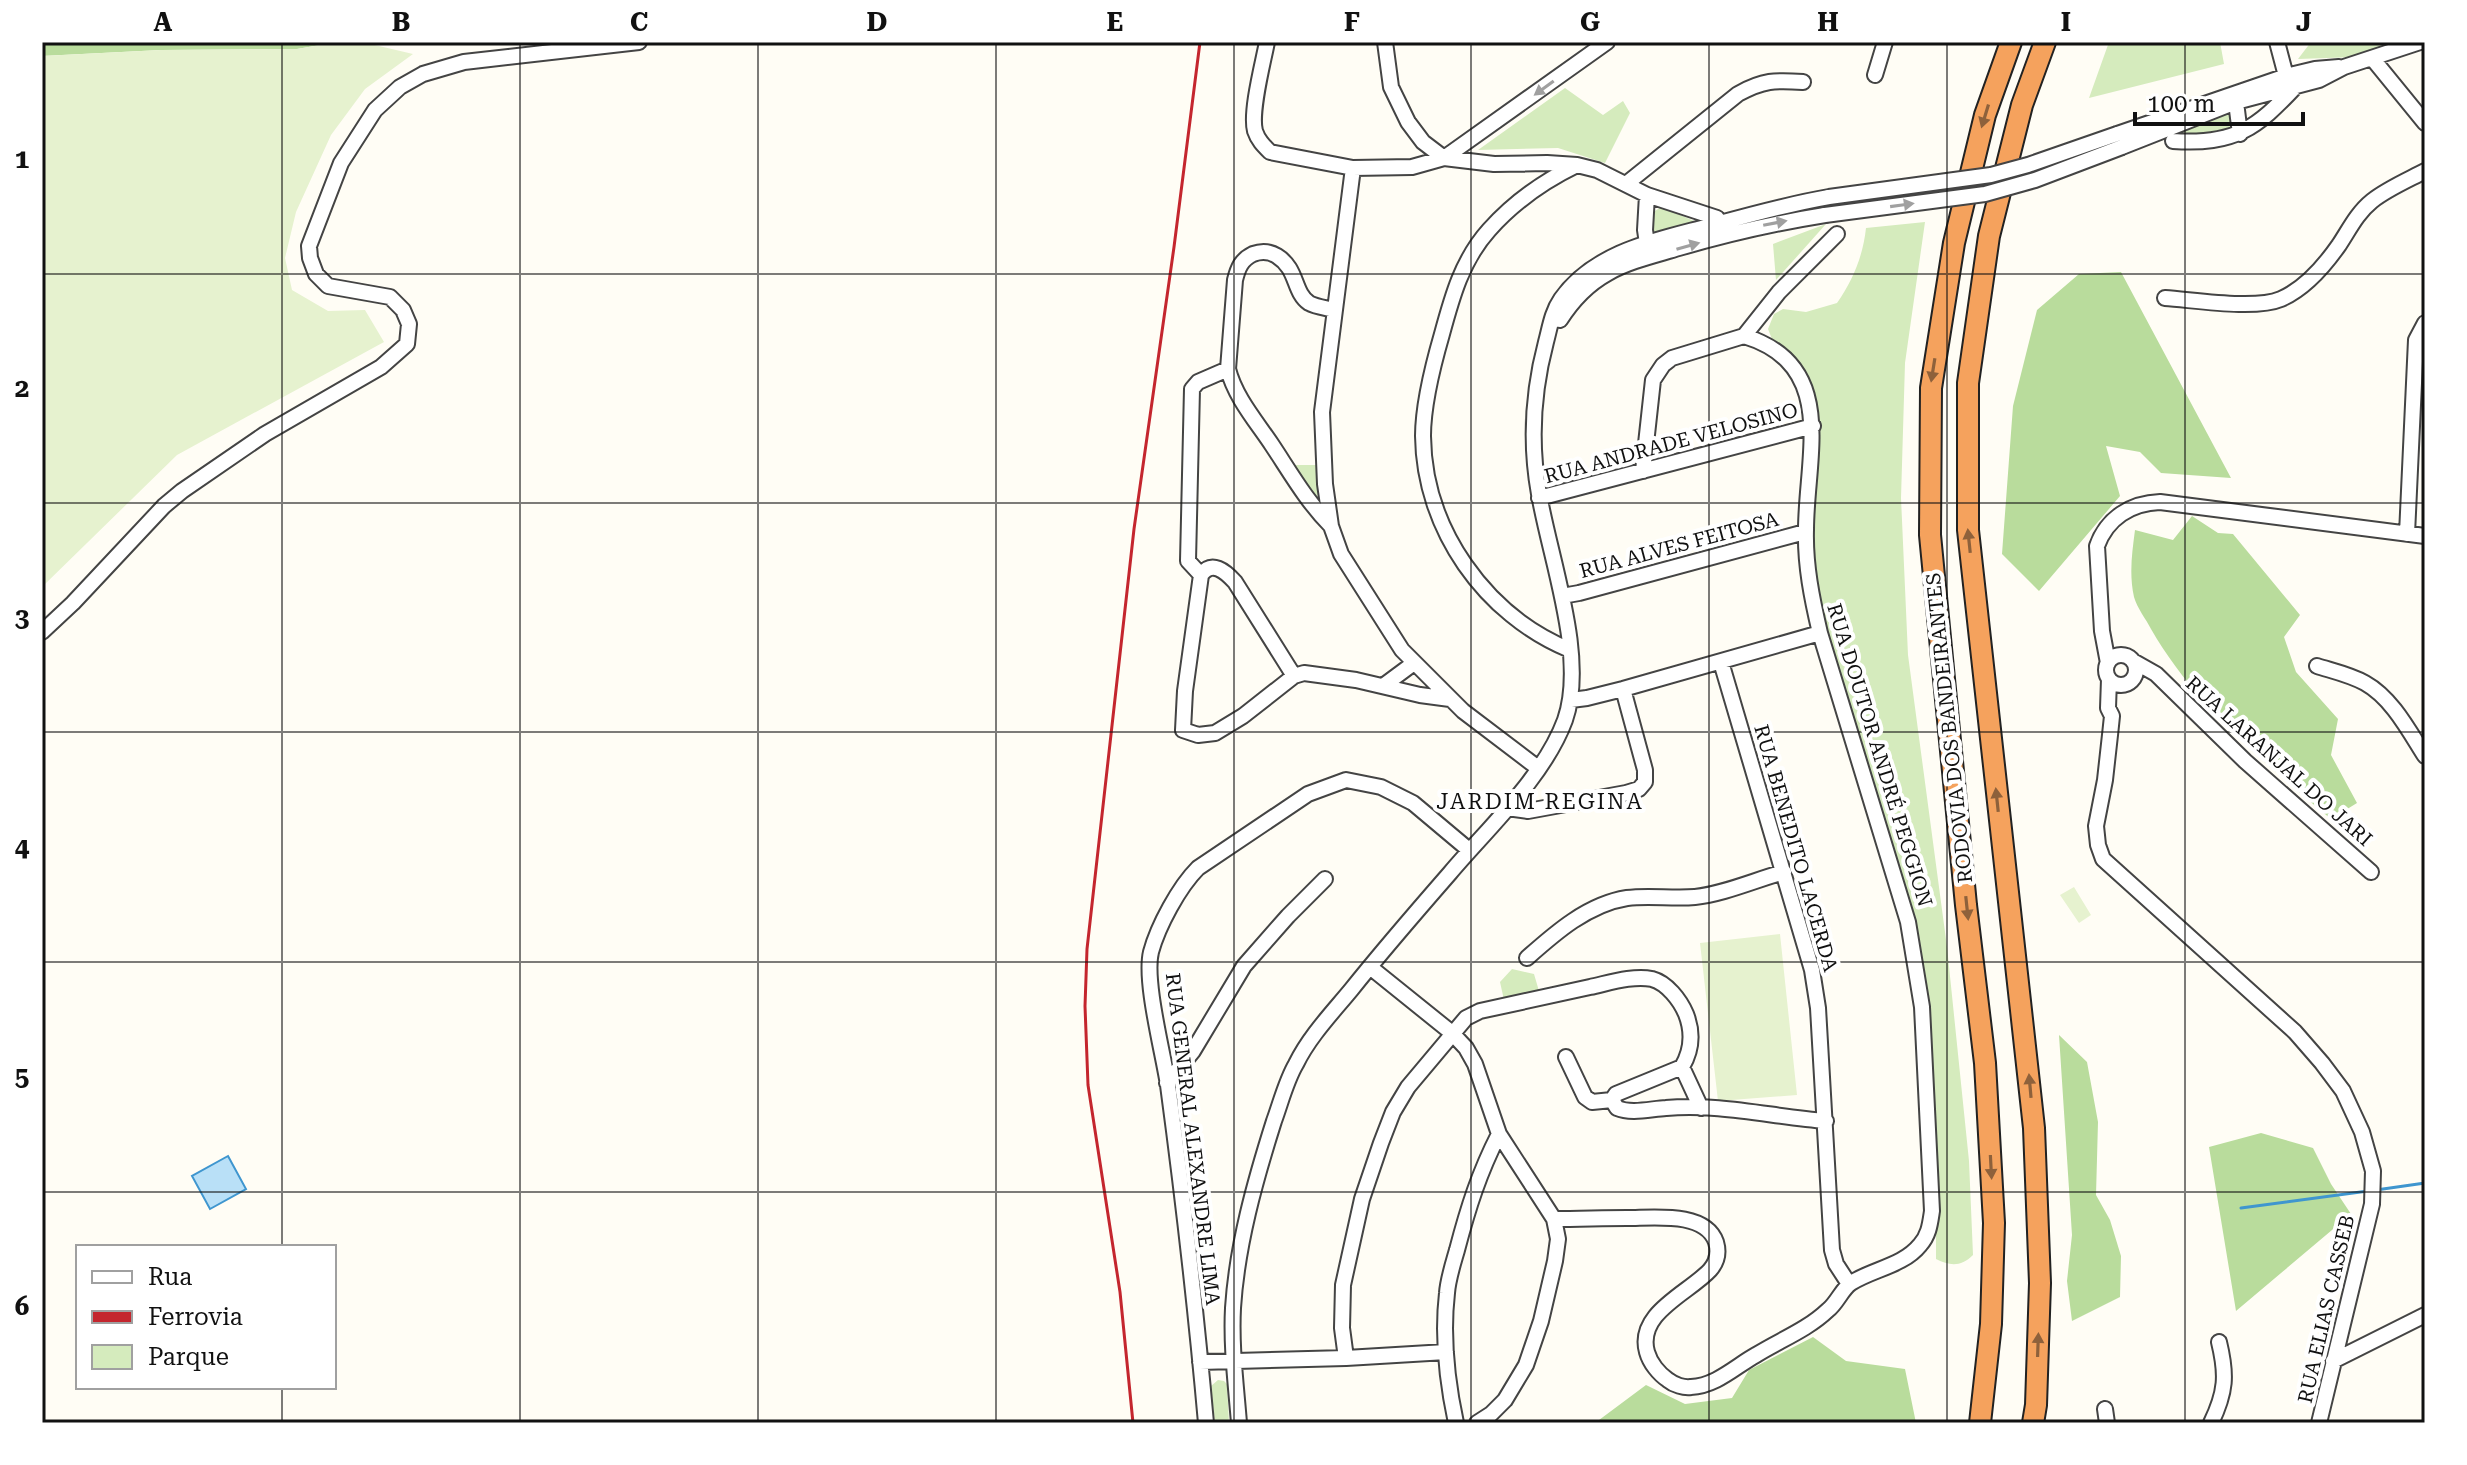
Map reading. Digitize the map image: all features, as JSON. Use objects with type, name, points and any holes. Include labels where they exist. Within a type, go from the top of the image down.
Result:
[{"type":"highway","name":"RODOVIA DOS BANDEIRANTES","points":[[1980,1423],[1991,1324],[1994,1223],[1985,1063],[1930,535],[1931,388],[1954,243],[1985,115],[2011,42]]},
{"type":"highway","name":"RODOVIA DOS BANDEIRANTES","points":[[2033,1423],[2040,1283],[2034,1128],[1968,530],[1968,383],[1989,236],[2022,105],[2045,42]]},
{"type":"street","points":[[42,632],[182,491],[265,434],[381,367],[407,344],[409,324],[403,310],[390,297],[328,286],[316,274],[310,258],[309,246],[341,163],[375,110],[400,87],[423,74],[464,62],[639,42]]},
{"type":"street","points":[[1267,42],[1255,111],[1254,129],[1260,143],[1270,152],[1353,168],[1412,167],[1444,158],[1607,42]]},
{"type":"street","points":[[1875,75],[1885,42]]},
{"type":"street","points":[[2277,42],[2292,80]]},
{"type":"street","points":[[1239,1423],[1233,1361],[1237,1270],[1262,1157],[1296,1063],[1323,1024],[1538,768],[1556,740],[1571,700],[1570,650],[1562,596],[1534,465],[1537,384],[1546,341],[1553,315],[1572,287],[1601,263],[1724,229],[1985,194],[2035,180],[2120,141],[2327,67],[2344,67],[2420,42]]},
{"type":"street","points":[[1388,44],[1391,87],[1408,122],[1423,142],[1444,158],[1494,164],[1577,165],[1597,170],[1647,195],[1717,218],[1724,229]]},
{"type":"street","points":[[2372,58],[2425,123]]},
{"type":"street","points":[[1626,184],[1738,94],[1758,83],[1774,80],[1803,82]]},
{"type":"street","points":[[1703,212],[1739,217],[1829,197],[1991,175],[2120,141],[2292,80]]},
{"type":"street","points":[[2173,141],[2198,142],[2240,134],[2274,109],[2292,80]]},
{"type":"street","points":[[2236,102],[2240,134]]},
{"type":"street","points":[[1570,650],[1552,643],[1499,605],[1475,579],[1452,546],[1432,498],[1423,433],[1433,366],[1455,286],[1472,253],[1509,209],[1551,178],[1577,165]]},
{"type":"street","points":[[1353,168],[1322,412],[1325,484],[1331,526],[1341,554],[1391,634],[1414,663],[1450,699],[1538,768]]},
{"type":"street","points":[[2165,298],[2257,304],[2281,299],[2305,283],[2321,266],[2373,200],[2425,171]]},
{"type":"street","points":[[1647,195],[1648,250]]},
{"type":"street","points":[[1724,229],[1739,217]]},
{"type":"street","points":[[1643,471],[1653,380],[1657,372],[1672,358],[1744,336],[1779,292],[1837,234]]},
{"type":"street","points":[[1331,526],[1306,496],[1245,405],[1231,381],[1228,369],[1235,280],[1239,267],[1247,257],[1260,251],[1273,253],[1287,263],[1301,295],[1310,304],[1334,310]]},
{"type":"street","points":[[2407,534],[2415,351],[2416,340],[2425,323]]},
{"type":"street","name":"RUA DOUTOR ANDRÉ PEGGION","points":[[1744,336],[1761,342],[1789,363],[1806,388],[1813,426],[1805,532],[1810,590],[1820,633],[1908,922],[1922,1007],[1932,1211],[1929,1231],[1912,1253],[1849,1284]]},
{"type":"street","points":[[1201,575],[1188,561],[1192,389],[1198,382],[1228,369]]},
{"type":"street","name":"RUA ANDRADE VELOSINO","points":[[1539,498],[1813,426]]},
{"type":"street","points":[[2103,624],[2136,672],[2121,681],[2106,668],[2097,546],[2111,521],[2142,504],[2160,502],[2425,536]]},
{"type":"street","name":"RUA ALVES FEITOSA","points":[[1562,596],[1805,532]]},
{"type":"street","points":[[1294,676],[1225,571],[1211,567],[1201,575],[1185,691],[1183,730],[1198,735],[1215,733],[1243,716],[1294,676],[1304,673],[1325,674],[1450,699]]},
{"type":"street","points":[[1571,700],[1623,689],[1820,633]]},
{"type":"street","points":[[2108,663],[2115,656],[2129,658]]},
{"type":"street","name":"RUA LARANJAL DO JARI","points":[[2129,658],[2161,679],[2245,761],[2371,872]]},
{"type":"street","name":"RUA BENEDITO LACERDA","points":[[1721,662],[1812,970],[1818,1008],[1832,1250],[1836,1264],[1849,1284]]},
{"type":"street","points":[[1383,686],[1414,663]]},
{"type":"street","points":[[2317,666],[2367,684],[2418,736],[2425,756]]},
{"type":"street","name":"RUA LARANJAL DO JARI","points":[[2121,681],[2161,679]]},
{"type":"street","name":"RUA ELIAS CASSEB","points":[[2121,681],[2112,716],[2096,826],[2103,859],[2282,1019],[2322,1063],[2343,1091],[2362,1132],[2373,1171],[2372,1195],[2319,1423]]},
{"type":"street","points":[[1507,808],[1528,811],[1594,801],[1639,789],[1645,782],[1645,770],[1623,689]]},
{"type":"street","name":"RUA GENERAL ALEXANDRE LIMA","points":[[1206,1423],[1167,1083],[1150,976],[1151,953],[1183,883],[1198,868],[1308,794],[1346,780],[1381,787],[1413,803],[1469,850]]},
{"type":"street","points":[[1527,958],[1575,920],[1600,906],[1626,898],[1709,895],[1784,872]]},
{"type":"street","points":[[1167,1083],[1193,1051],[1244,966],[1325,879]]},
{"type":"street","points":[[1370,967],[1452,1033],[1466,1048],[1475,1064],[1499,1134],[1554,1219],[1558,1239],[1555,1261],[1541,1321],[1526,1365],[1505,1400],[1477,1423]]},
{"type":"street","points":[[1346,1358],[1342,1328],[1343,1285],[1367,1186],[1393,1112],[1408,1087],[1466,1018],[1480,1011],[1626,980],[1656,980],[1667,987],[1686,1014],[1690,1050],[1682,1067],[1616,1094],[1612,1100]]},
{"type":"street","points":[[1566,1057],[1585,1097],[1592,1102],[1612,1100]]},
{"type":"street","points":[[1682,1067],[1701,1108]]},
{"type":"street","points":[[1612,1100],[1621,1111],[1671,1107],[1719,1108],[1826,1121]]},
{"type":"street","points":[[1456,1423],[1446,1352],[1447,1289],[1482,1167],[1499,1134]]},
{"type":"street","points":[[1554,1219],[1689,1220],[1714,1238],[1718,1251],[1710,1269],[1654,1318],[1647,1334],[1645,1347],[1649,1358],[1668,1381],[1678,1385],[1691,1387],[1709,1383],[1809,1326],[1830,1309],[1849,1284]]},
{"type":"street","points":[[2333,1361],[2425,1315]]},
{"type":"street","points":[[2211,1423],[2226,1381],[2219,1342]]},
{"type":"street","points":[[1200,1362],[1446,1352]]},
{"type":"green space","points":[[42,42],[337,42],[297,49],[161,50],[42,56]]},
{"type":"green space","points":[[337,42],[362,42],[413,54],[365,89],[331,135],[296,212],[285,258],[292,290],[328,311],[365,310],[384,342],[177,455],[42,587],[42,56],[161,50],[297,49]]},
{"type":"green space","points":[[2109,42],[2220,42],[2224,64],[2089,98]]},
{"type":"green space","points":[[2311,42],[2390,42],[2356,57],[2298,59]]},
{"type":"green space","points":[[1565,88],[1603,115],[1623,101],[1630,113],[1605,163],[1558,148],[1478,150]]},
{"type":"green space","points":[[2235,112],[2237,129],[2219,137],[2173,135],[2176,127]]},
{"type":"green space","points":[[1661,207],[1699,223],[1657,234],[1652,229],[1655,211]]},
{"type":"green space","points":[[1925,222],[1905,363],[1901,498],[1908,655],[1947,947],[1969,1161],[1973,1255],[1955,1264],[1936,1259],[1927,1007],[1815,589],[1810,532],[1818,426],[1815,404],[1811,386],[1774,344],[1768,329],[1774,314],[1783,309],[1806,312],[1837,303],[1856,267],[1866,228]]},
{"type":"green space","points":[[1826,224],[1776,280],[1773,244]]},
{"type":"green space","points":[[2121,272],[2231,478],[2161,473],[2140,452],[2106,446],[2120,496],[2039,591],[2002,554],[2013,406],[2037,310],[2079,274]]},
{"type":"green space","points":[[1292,465],[1316,465],[1318,500]]},
{"type":"green space","points":[[2192,516],[2218,533],[2233,534],[2300,615],[2284,637],[2296,672],[2338,719],[2331,755],[2357,803],[2331,819],[2257,755],[2210,708],[2168,656],[2137,605],[2131,572],[2135,530],[2173,540]]},
{"type":"green space","points":[[2074,887],[2091,915],[2079,923],[2060,895]]},
{"type":"green space","points":[[1780,934],[1797,1095],[1718,1101],[1700,943]]},
{"type":"green space","points":[[1512,969],[1534,974],[1539,991],[1504,1000],[1500,982]]},
{"type":"green space","points":[[2059,1035],[2087,1062],[2098,1122],[2096,1195],[2110,1220],[2121,1256],[2120,1297],[2072,1321],[2067,1281],[2072,1235]]},
{"type":"green space","points":[[2261,1133],[2313,1148],[2351,1214],[2236,1311],[2209,1147]]},
{"type":"green space","points":[[1813,1337],[1846,1361],[1905,1369],[1916,1423],[1595,1423],[1646,1385],[1685,1404],[1732,1398],[1749,1370]]},
{"type":"green space","points":[[1218,1380],[1227,1384],[1229,1423],[1215,1423],[1211,1386]]},
{"type":"water","points":[[228,1156],[246,1189],[210,1209],[192,1176]]},
{"type":"waterway","points":[[2376,1190],[2425,1183]]},
{"type":"waterway","points":[[2241,1208],[2368,1191]]},
{"type":"railway","points":[[1133,1423],[1120,1292],[1088,1085],[1085,1006],[1087,949],[1134,529],[1200,42]]},
{"type":"district","name":"JARDIM REGINA","points":[[1540,801]]}]
